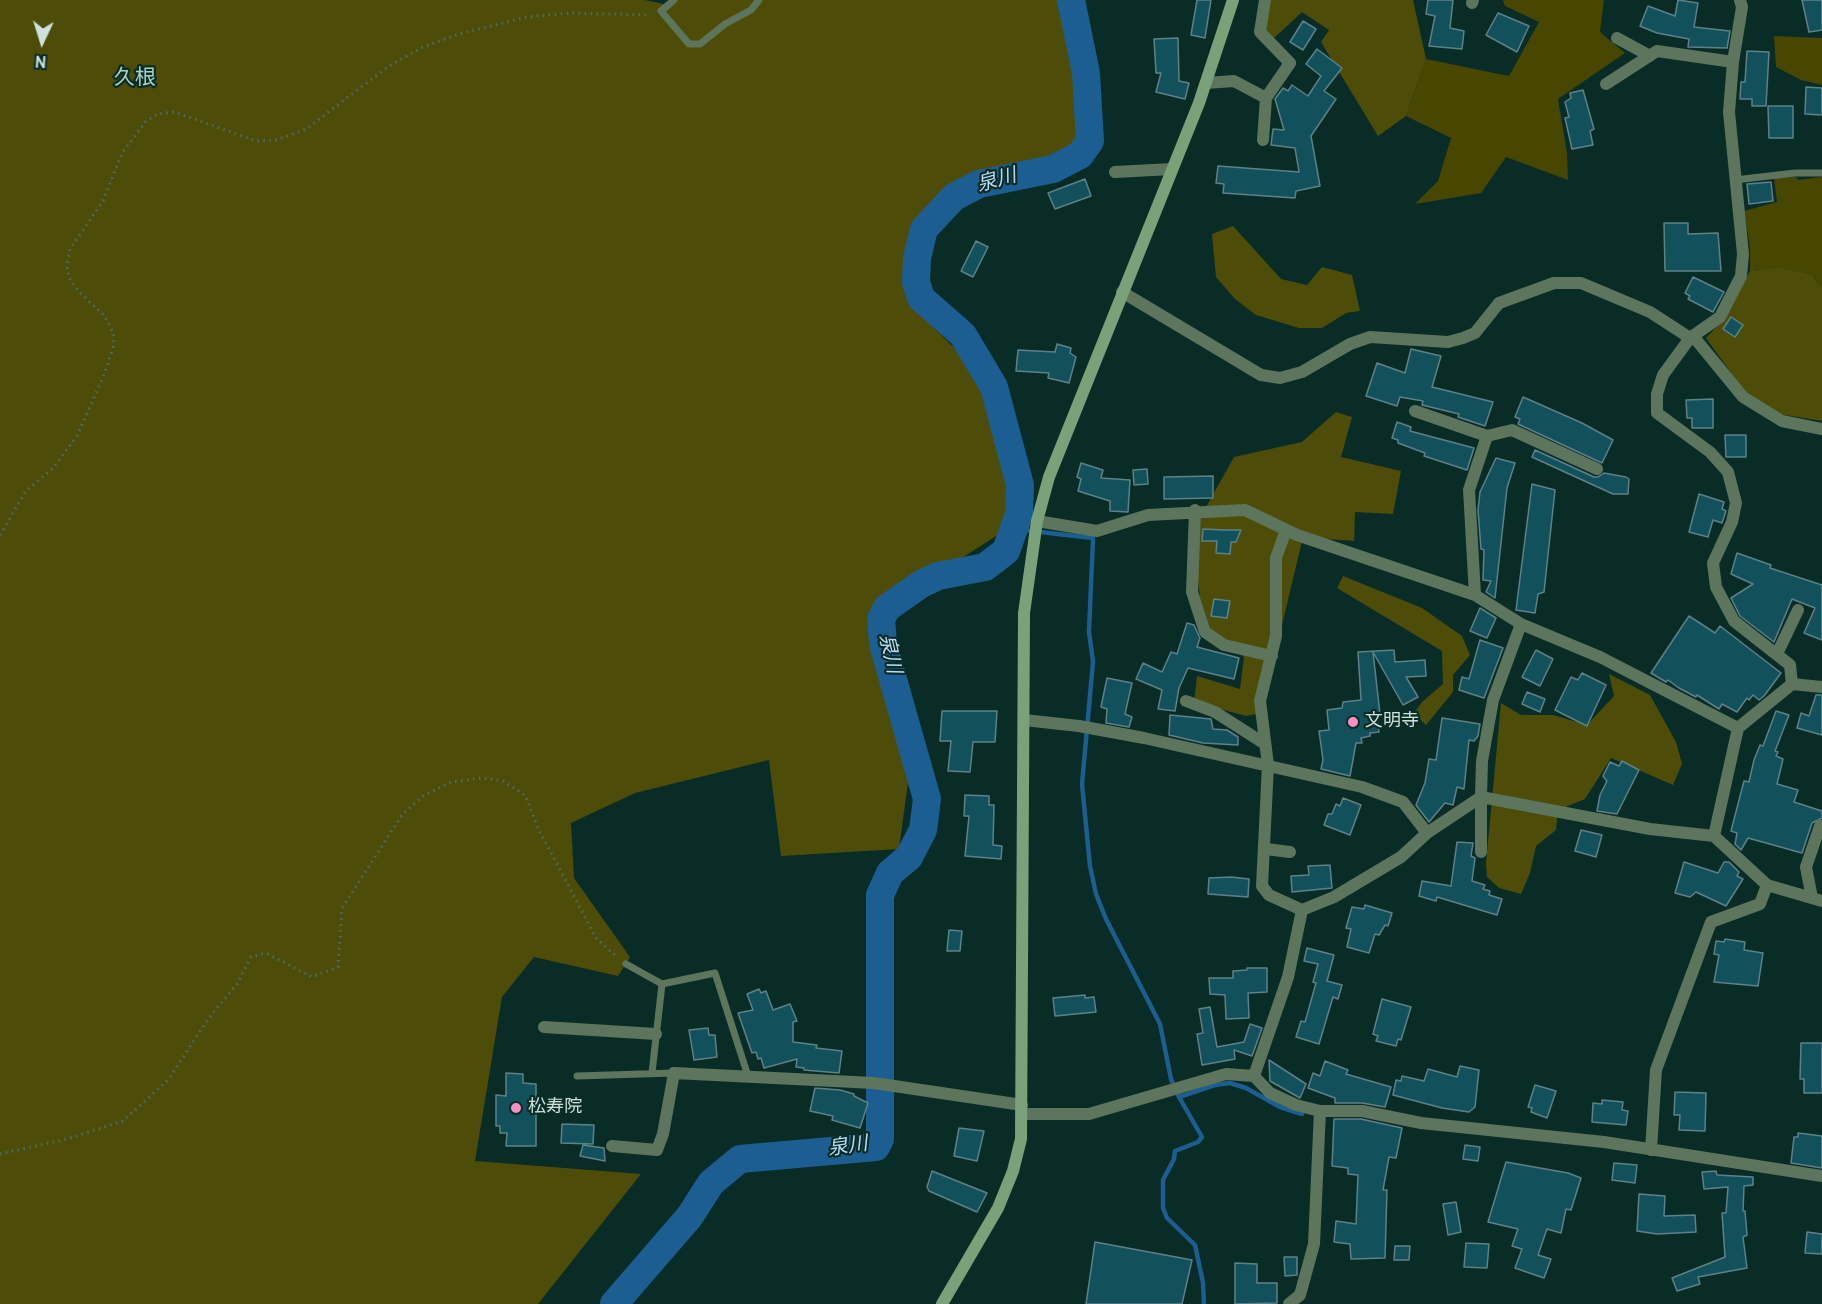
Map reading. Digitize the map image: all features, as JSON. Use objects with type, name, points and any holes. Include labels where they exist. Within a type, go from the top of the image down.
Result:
[{"type":"street","points":[[942,1304],[998,1208],[1016,1160],[1021,1139],[1024,613],[1036,521],[1049,477],[1206,83],[1233,0]]},
{"type":"street","points":[[1263,140],[1266,98],[1290,63],[1260,32],[1265,0]]},
{"type":"street","points":[[1740,0],[1742,7],[1733,62],[1729,112],[1743,254],[1741,276],[1720,317],[1692,337],[1663,375],[1657,394],[1657,413],[1710,452],[1728,472],[1736,504],[1732,522],[1713,563],[1716,587],[1734,621],[1790,665],[1792,684]]},
{"type":"street","points":[[1617,38],[1650,56]]},
{"type":"street","points":[[1606,84],[1657,51],[1733,62]]},
{"type":"street","points":[[1206,83],[1234,81],[1266,98]]},
{"type":"street","points":[[1115,172],[1172,169]]},
{"type":"street","points":[[1122,292],[1261,375],[1280,378],[1302,372],[1350,344],[1370,337],[1448,342],[1463,338],[1475,333],[1499,303],[1554,284],[1581,284],[1650,312],[1692,337],[1743,397],[1782,421],[1822,429]]},
{"type":"street","points":[[1415,411],[1487,436],[1512,430],[1597,469]]},
{"type":"street","points":[[1475,595],[1469,490],[1487,436]]},
{"type":"street","points":[[1036,521],[1096,531],[1148,515],[1195,510],[1245,510],[1286,530],[1475,595],[1521,624],[1600,657],[1738,728]]},
{"type":"street","points":[[1195,510],[1192,592],[1205,632],[1224,645],[1272,656]]},
{"type":"street","points":[[1286,530],[1276,558],[1276,636],[1260,701],[1268,765],[1266,849],[1262,886],[1269,895],[1302,910],[1334,897],[1401,857],[1427,833],[1481,797],[1650,829],[1714,836],[1767,885],[1817,899]]},
{"type":"street","points":[[1776,654],[1798,610]]},
{"type":"street","points":[[1481,852],[1482,761],[1493,700],[1521,624]]},
{"type":"street","points":[[1714,836],[1738,728],[1792,684],[1822,687]]},
{"type":"street","points":[[1185,701],[1215,712],[1264,744]]},
{"type":"street","points":[[1024,720],[1079,726],[1362,787],[1403,802],[1427,833]]},
{"type":"street","points":[[1817,899],[1806,867],[1820,826]]},
{"type":"street","points":[[1266,849],[1290,852]]},
{"type":"street","points":[[1651,1150],[1656,1070],[1711,922],[1760,904],[1767,885]]},
{"type":"street","points":[[1254,1076],[1285,987],[1302,910]]},
{"type":"street","points":[[544,1027],[656,1034]]},
{"type":"street","points":[[612,1146],[657,1150],[663,1134],[674,1072],[874,1083],[1022,1110],[1089,1114],[1226,1074],[1254,1076],[1270,1092],[1296,1105],[1320,1111],[1362,1111],[1421,1123],[1604,1142],[1822,1176]]},
{"type":"street","points":[[1289,1304],[1300,1295],[1314,1244],[1320,1111]]},
{"type":"lane","points":[[674,0],[661,11],[689,44],[700,44],[725,24],[751,10],[759,0]]},
{"type":"lane","points":[[1735,180],[1795,173],[1822,173]]},
{"type":"lane","points":[[626,964],[662,984],[715,973],[748,1076]]},
{"type":"lane","points":[[652,1073],[662,984]]},
{"type":"lane","points":[[577,1076],[674,1072]]},
{"type":"path","points":[[0,535],[26,491],[53,468],[77,436],[104,375],[114,345],[113,332],[104,315],[80,293],[69,278],[67,264],[70,249],[103,201],[122,153],[146,121],[158,114],[174,112],[256,141],[277,140],[306,129],[388,66],[421,48],[459,34],[527,17],[570,13],[657,15],[661,11]]},
{"type":"path","points":[[0,1154],[46,1145],[123,1121],[169,1079],[208,1019],[237,984],[251,957],[266,953],[312,977],[338,967],[342,908],[402,815],[423,796],[452,782],[481,778],[503,781],[525,795],[538,828],[596,938],[626,964]]},
{"type":"shaded area","points":[[0,0],[645,0],[668,5],[677,0],[1070,0],[1084,26],[1088,134],[1059,165],[960,185],[917,226],[909,290],[923,317],[994,387],[1022,471],[1015,524],[877,612],[888,679],[909,775],[899,849],[781,856],[769,760],[635,793],[571,823],[574,878],[630,957],[618,976],[534,957],[502,997],[475,1161],[641,1174],[538,1304],[0,1304]]},
{"type":"shaded area","points":[[1271,0],[1413,0],[1426,59],[1406,116],[1378,136],[1321,42],[1329,30],[1302,12],[1274,38],[1261,26]]},
{"type":"shaded area","points":[[1503,0],[1604,0],[1600,32],[1625,53],[1558,99],[1567,153],[1568,180],[1506,157],[1481,193],[1415,204],[1438,181],[1451,138],[1406,116],[1426,59],[1509,76],[1539,22],[1505,6]]},
{"type":"shaded area","points":[[1774,36],[1822,38],[1822,85],[1801,80],[1776,67]]},
{"type":"shaded area","points":[[1796,177],[1798,180],[1822,177],[1822,288],[1812,274],[1778,267],[1750,271],[1750,247],[1744,211],[1777,202],[1774,178]]},
{"type":"shaded area","points":[[1233,226],[1281,279],[1307,285],[1322,267],[1352,275],[1360,311],[1346,313],[1322,328],[1299,328],[1256,315],[1235,299],[1216,277],[1212,234]]},
{"type":"shaded area","points":[[1778,267],[1812,274],[1822,288],[1822,421],[1773,413],[1749,398],[1706,338],[1721,322],[1750,271]]},
{"type":"shaded area","points":[[1336,412],[1352,417],[1341,457],[1401,471],[1393,514],[1355,512],[1354,541],[1303,537],[1261,713],[1246,716],[1194,702],[1197,676],[1240,689],[1244,657],[1211,631],[1200,598],[1192,532],[1234,457],[1302,442]]},
{"type":"shaded area","points":[[1343,576],[1422,608],[1462,636],[1470,655],[1453,675],[1453,692],[1426,725],[1414,713],[1422,702],[1443,684],[1442,651],[1337,588]]},
{"type":"shaded area","points":[[1609,674],[1650,695],[1676,742],[1682,764],[1673,785],[1611,758],[1585,799],[1558,810],[1556,830],[1536,846],[1530,873],[1521,894],[1499,888],[1487,877],[1486,863],[1501,703],[1521,715],[1553,715],[1587,725],[1614,696]]},
{"type":"building","points":[[1197,0],[1211,0],[1205,38],[1191,35]]},
{"type":"building","points":[[1428,0],[1453,0],[1450,28],[1464,31],[1462,49],[1429,46],[1435,16],[1426,14]]},
{"type":"building","points":[[1678,0],[1698,3],[1694,27],[1730,31],[1727,48],[1688,47],[1689,39],[1657,33],[1640,26],[1648,6],[1675,16]]},
{"type":"building","points":[[1802,0],[1822,0],[1822,30],[1809,32]]},
{"type":"building","points":[[1498,13],[1529,26],[1517,52],[1486,35]]},
{"type":"building","points":[[1303,21],[1316,29],[1303,50],[1290,42]]},
{"type":"building","points":[[1178,38],[1179,81],[1189,83],[1185,99],[1156,92],[1161,73],[1156,73],[1154,39]]},
{"type":"building","points":[[1317,49],[1342,68],[1324,91],[1336,99],[1311,136],[1320,186],[1296,191],[1295,198],[1223,193],[1224,184],[1216,183],[1218,166],[1299,172],[1295,148],[1271,145],[1273,129],[1284,130],[1275,99],[1283,88],[1288,91],[1292,85],[1308,96],[1321,76],[1306,64]]},
{"type":"building","points":[[1747,51],[1769,52],[1766,106],[1752,106],[1752,99],[1740,99],[1741,82],[1745,82]]},
{"type":"building","points":[[1806,87],[1822,88],[1822,115],[1805,114]]},
{"type":"building","points":[[1583,90],[1594,129],[1590,131],[1593,145],[1572,149],[1565,118],[1569,117],[1565,102],[1571,98],[1570,93]]},
{"type":"building","points":[[1768,106],[1793,106],[1793,138],[1769,138]]},
{"type":"building","points":[[1085,179],[1091,196],[1055,209],[1048,193]]},
{"type":"building","points":[[1771,182],[1773,201],[1749,204],[1747,184]]},
{"type":"building","points":[[1664,223],[1688,223],[1688,234],[1718,233],[1721,271],[1665,271]]},
{"type":"building","points":[[976,241],[988,247],[973,277],[961,271]]},
{"type":"building","points":[[1693,277],[1724,292],[1713,312],[1688,299],[1690,296],[1685,293]]},
{"type":"building","points":[[1731,317],[1743,325],[1735,337],[1723,329]]},
{"type":"building","points":[[1057,344],[1071,348],[1070,353],[1076,357],[1069,383],[1048,378],[1049,373],[1016,371],[1018,350],[1055,352]]},
{"type":"building","points":[[1411,349],[1441,356],[1432,387],[1493,402],[1485,426],[1458,417],[1459,414],[1422,405],[1423,401],[1400,397],[1397,406],[1366,396],[1377,363],[1405,373]]},
{"type":"building","points":[[1523,397],[1582,423],[1613,440],[1602,463],[1518,424],[1520,419],[1515,417]]},
{"type":"building","points":[[1713,399],[1713,428],[1692,428],[1692,418],[1687,418],[1686,400]]},
{"type":"building","points":[[1397,422],[1411,427],[1410,431],[1474,448],[1467,470],[1424,456],[1425,453],[1398,443],[1398,440],[1392,438]]},
{"type":"building","points":[[1725,435],[1746,435],[1746,457],[1726,457]]},
{"type":"building","points":[[1535,450],[1594,477],[1604,473],[1626,477],[1629,479],[1628,494],[1613,494],[1532,457]]},
{"type":"building","points":[[1496,458],[1515,463],[1507,488],[1495,598],[1486,592],[1491,581],[1483,580],[1484,550],[1481,549],[1478,510],[1480,492]]},
{"type":"building","points":[[1081,463],[1103,470],[1101,478],[1130,480],[1128,512],[1110,511],[1110,501],[1078,491],[1081,479],[1077,477]]},
{"type":"building","points":[[1147,469],[1148,484],[1134,485],[1133,470]]},
{"type":"building","points":[[1213,476],[1213,498],[1164,499],[1164,477]]},
{"type":"building","points":[[1532,484],[1555,490],[1544,592],[1538,594],[1535,613],[1516,610]]},
{"type":"building","points":[[1699,494],[1724,502],[1722,509],[1726,511],[1722,523],[1713,520],[1708,537],[1689,532]]},
{"type":"building","points":[[1203,529],[1241,530],[1236,542],[1231,542],[1230,554],[1216,553],[1217,541],[1202,541]]},
{"type":"building","points":[[1737,553],[1771,565],[1770,568],[1822,585],[1822,640],[1804,633],[1815,608],[1792,599],[1774,642],[1740,616],[1731,598],[1753,584],[1731,574]]},
{"type":"building","points":[[1214,599],[1230,601],[1227,618],[1211,616]]},
{"type":"building","points":[[1480,608],[1496,618],[1487,638],[1470,631]]},
{"type":"building","points":[[1689,616],[1715,633],[1720,626],[1781,673],[1764,696],[1759,700],[1753,695],[1749,700],[1747,698],[1737,712],[1722,704],[1719,709],[1697,695],[1696,697],[1668,680],[1666,682],[1651,673]]},
{"type":"building","points":[[1187,623],[1194,625],[1200,638],[1197,647],[1239,658],[1234,679],[1188,668],[1179,688],[1175,711],[1158,709],[1162,690],[1136,679],[1143,663],[1162,672],[1171,652],[1177,654]]},
{"type":"building","points":[[1480,640],[1503,648],[1484,698],[1459,690],[1462,677],[1469,679]]},
{"type":"building","points":[[1394,650],[1395,662],[1425,660],[1426,676],[1406,677],[1418,697],[1403,705],[1373,652],[1380,714],[1377,715],[1379,732],[1370,733],[1370,736],[1361,738],[1362,743],[1356,743],[1350,776],[1321,769],[1323,760],[1319,731],[1329,730],[1327,710],[1342,708],[1343,702],[1361,700],[1358,652]]},
{"type":"building","points":[[1536,650],[1553,659],[1540,686],[1522,677]]},
{"type":"building","points":[[1582,673],[1606,685],[1587,726],[1555,710],[1571,677],[1578,680]]},
{"type":"building","points":[[1107,678],[1132,683],[1125,714],[1132,717],[1129,727],[1106,723],[1107,709],[1101,707]]},
{"type":"building","points":[[1527,692],[1545,699],[1540,712],[1522,704]]},
{"type":"building","points":[[1816,695],[1822,695],[1822,735],[1797,728],[1801,713],[1809,716]]},
{"type":"building","points":[[942,711],[997,711],[995,742],[973,742],[970,772],[948,771],[951,741],[940,741]]},
{"type":"building","points":[[1776,711],[1789,715],[1775,751],[1778,752],[1776,756],[1783,759],[1777,784],[1798,790],[1794,802],[1822,811],[1822,818],[1812,823],[1802,853],[1748,838],[1741,850],[1735,844],[1737,833],[1731,831],[1744,781],[1749,782],[1754,760],[1760,745],[1763,746]]},
{"type":"building","points":[[1170,715],[1211,719],[1213,729],[1227,730],[1238,737],[1238,745],[1203,743],[1169,735]]},
{"type":"building","points":[[1442,718],[1480,724],[1478,736],[1474,741],[1469,740],[1464,789],[1457,787],[1453,805],[1445,803],[1429,822],[1416,805],[1425,783],[1429,759],[1436,760]]},
{"type":"building","points":[[1622,761],[1639,770],[1617,814],[1597,811],[1600,795],[1607,781],[1603,776],[1610,762],[1619,766]]},
{"type":"building","points":[[965,795],[989,796],[989,805],[994,805],[993,845],[1002,846],[1001,859],[965,856],[969,816],[964,816]]},
{"type":"building","points":[[1343,798],[1361,805],[1350,835],[1324,825],[1328,814],[1332,814],[1336,804],[1340,806]]},
{"type":"building","points":[[1581,830],[1602,835],[1596,857],[1575,851]]},
{"type":"building","points":[[1457,842],[1473,843],[1471,856],[1475,858],[1472,881],[1485,885],[1483,889],[1490,891],[1489,895],[1502,899],[1497,915],[1437,897],[1436,901],[1419,896],[1422,881],[1451,886]]},
{"type":"building","points":[[1684,862],[1718,873],[1724,862],[1729,862],[1739,872],[1737,876],[1743,879],[1726,906],[1696,892],[1690,897],[1675,893]]},
{"type":"building","points":[[1330,865],[1332,888],[1292,892],[1291,876],[1309,875],[1308,866]]},
{"type":"building","points":[[1209,878],[1249,879],[1248,897],[1208,894]]},
{"type":"building","points":[[1365,905],[1392,913],[1388,926],[1385,925],[1379,935],[1375,934],[1369,953],[1347,947],[1351,929],[1346,928],[1352,907],[1364,909]]},
{"type":"building","points":[[949,930],[962,931],[960,951],[947,951]]},
{"type":"building","points":[[1725,939],[1745,942],[1744,950],[1763,953],[1758,986],[1714,982],[1719,955],[1714,954],[1716,941],[1724,942]]},
{"type":"building","points":[[1307,948],[1334,955],[1327,981],[1342,985],[1338,999],[1333,997],[1319,1044],[1296,1037],[1301,1021],[1305,1022],[1316,983],[1313,982],[1318,964],[1304,961]]},
{"type":"building","points":[[1247,968],[1267,968],[1267,992],[1248,993],[1249,1018],[1226,1019],[1225,995],[1210,994],[1209,978],[1233,978],[1233,971],[1247,970]]},
{"type":"building","points":[[759,989],[761,993],[766,991],[773,1010],[790,1004],[797,1021],[793,1022],[793,1042],[842,1051],[839,1073],[804,1070],[804,1068],[796,1067],[797,1059],[764,1068],[761,1058],[758,1059],[756,1052],[752,1053],[738,1013],[753,1010],[747,994]]},
{"type":"building","points":[[1085,995],[1085,998],[1094,997],[1096,1012],[1055,1016],[1053,998]]},
{"type":"building","points":[[1382,999],[1411,1007],[1401,1040],[1398,1039],[1396,1046],[1376,1041],[1378,1036],[1373,1034]]},
{"type":"building","points":[[1210,1007],[1217,1047],[1244,1042],[1250,1024],[1262,1028],[1252,1056],[1234,1050],[1235,1059],[1202,1065],[1197,1034],[1203,1033],[1199,1009]]},
{"type":"building","points":[[708,1028],[709,1035],[715,1035],[717,1057],[694,1060],[689,1030]]},
{"type":"building","points":[[1801,1043],[1822,1043],[1822,1093],[1804,1093],[1804,1079],[1800,1079]]},
{"type":"building","points":[[1269,1060],[1306,1084],[1300,1098],[1270,1081]]},
{"type":"building","points":[[1325,1061],[1348,1070],[1346,1074],[1391,1087],[1385,1107],[1362,1103],[1335,1103],[1335,1098],[1308,1088],[1313,1073],[1320,1076]]},
{"type":"building","points":[[1460,1066],[1479,1070],[1475,1107],[1469,1112],[1442,1108],[1393,1095],[1396,1080],[1401,1081],[1402,1076],[1424,1081],[1428,1069],[1457,1077]]},
{"type":"building","name":"松寿院","points":[[506,1073],[523,1074],[523,1083],[536,1084],[536,1146],[506,1146],[507,1133],[500,1133],[500,1126],[496,1126],[496,1095],[506,1096]]},
{"type":"building","points":[[1535,1085],[1556,1091],[1547,1118],[1531,1112],[1532,1108],[1528,1107]]},
{"type":"building","points":[[815,1088],[840,1090],[854,1094],[868,1103],[860,1128],[832,1120],[833,1116],[810,1111]]},
{"type":"building","points":[[1675,1092],[1706,1093],[1705,1131],[1679,1130],[1680,1115],[1674,1115]]},
{"type":"building","points":[[1602,1100],[1623,1102],[1622,1110],[1628,1111],[1626,1125],[1592,1122],[1593,1103],[1602,1104]]},
{"type":"building","points":[[1334,1119],[1361,1119],[1402,1128],[1396,1158],[1389,1157],[1383,1190],[1387,1190],[1385,1258],[1351,1259],[1350,1244],[1334,1242],[1336,1221],[1356,1224],[1358,1175],[1348,1174],[1348,1168],[1332,1166]]},
{"type":"building","points":[[562,1124],[594,1125],[593,1144],[561,1143]]},
{"type":"building","points":[[959,1128],[984,1131],[977,1161],[954,1156]]},
{"type":"building","points":[[1798,1133],[1822,1136],[1822,1168],[1791,1163],[1794,1137],[1798,1137]]},
{"type":"building","points":[[583,1145],[604,1148],[605,1161],[580,1156]]},
{"type":"building","points":[[1465,1145],[1480,1147],[1478,1161],[1463,1159]]},
{"type":"building","points":[[1506,1162],[1568,1173],[1581,1178],[1571,1210],[1566,1209],[1561,1233],[1547,1229],[1538,1255],[1551,1259],[1544,1278],[1515,1268],[1522,1249],[1512,1246],[1518,1229],[1488,1222]]},
{"type":"building","points":[[1614,1163],[1637,1165],[1635,1183],[1612,1180]]},
{"type":"building","points":[[932,1171],[987,1193],[977,1212],[929,1191],[927,1187]]},
{"type":"building","points":[[1716,1171],[1717,1175],[1753,1177],[1753,1185],[1744,1186],[1743,1211],[1745,1211],[1747,1235],[1743,1237],[1747,1268],[1698,1277],[1700,1284],[1677,1291],[1672,1278],[1725,1257],[1722,1213],[1726,1213],[1728,1187],[1704,1189],[1702,1172]]},
{"type":"building","points":[[1639,1194],[1665,1196],[1664,1216],[1695,1215],[1696,1232],[1657,1234],[1637,1231]]},
{"type":"building","points":[[1456,1202],[1461,1232],[1448,1235],[1443,1204]]},
{"type":"building","points":[[1807,1232],[1822,1234],[1822,1254],[1805,1253]]},
{"type":"building","points":[[1095,1242],[1192,1260],[1182,1304],[1086,1304]]},
{"type":"building","points":[[1466,1243],[1489,1244],[1487,1268],[1464,1267]]},
{"type":"building","points":[[1395,1246],[1410,1246],[1409,1260],[1394,1260]]},
{"type":"building","points":[[1284,1257],[1297,1257],[1297,1275],[1285,1276]]},
{"type":"building","points":[[1235,1263],[1257,1264],[1257,1283],[1277,1283],[1277,1303],[1235,1304]]},
{"type":"waterway","name":"泉川","points":[[614,1304],[690,1216],[711,1183],[740,1159],[876,1147],[880,1139],[880,895],[890,873],[909,857],[923,830],[927,799],[883,644],[881,619],[887,608],[921,584],[938,576],[985,567],[1006,551],[1019,514],[1020,485],[994,387],[963,335],[921,298],[916,282],[917,258],[924,229],[954,197],[979,184],[1053,169],[1080,155],[1090,141],[1086,73],[1071,0]]},
{"type":"waterway","points":[[1014,529],[1093,538],[1089,632],[1093,662],[1082,784],[1090,866],[1096,894],[1106,919],[1160,1024],[1171,1079],[1179,1097],[1215,1085],[1230,1083],[1246,1088],[1280,1107],[1302,1114]]},
{"type":"waterway","points":[[1179,1097],[1202,1137],[1198,1142],[1175,1151],[1174,1159],[1163,1180],[1163,1208],[1167,1218],[1195,1245],[1203,1283],[1204,1304]]},
{"type":"place","name":"文明寺","points":[[1353,722]]},
{"type":"place","name":"松寿院","points":[[516,1108]]},
{"type":"district","name":"久根","points":[[135,80]]}]
